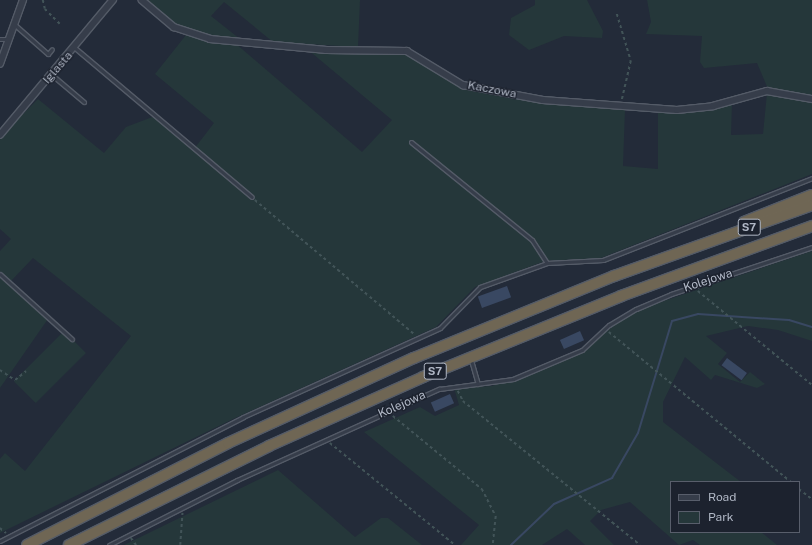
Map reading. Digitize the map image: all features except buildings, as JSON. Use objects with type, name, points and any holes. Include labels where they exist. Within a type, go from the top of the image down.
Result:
[{"type":"highway","points":[[686,250],[739,223],[812,196]]},
{"type":"highway","name":"S7","points":[[27,545],[181,466],[362,381],[525,312],[686,250],[812,205]]},
{"type":"highway","name":"S7","points":[[69,545],[269,446],[469,357],[640,288],[812,226]]},
{"type":"street","points":[[0,64],[10,40],[23,0]]},
{"type":"street","name":"Iglasta","points":[[0,135],[75,48],[113,0]]},
{"type":"street","name":"Kaczowa","points":[[142,0],[174,27],[210,39],[326,50],[407,51],[463,84],[543,100],[619,107],[697,108],[767,91],[812,99]]},
{"type":"lane","points":[[15,24],[48,54],[52,49]]},
{"type":"lane","points":[[0,39],[10,40]]},
{"type":"lane","points":[[75,48],[252,197]]},
{"type":"lane","points":[[52,75],[84,102]]},
{"type":"lane","points":[[411,142],[532,240],[547,263]]},
{"type":"lane","points":[[0,541],[243,417],[419,338],[450,320],[480,287],[547,263],[603,260],[812,178]]},
{"type":"lane","name":"Kolejowa","points":[[108,545],[181,508],[326,439],[389,411],[456,385],[478,384],[513,379],[582,350],[606,328],[636,309],[692,287],[812,247]]},
{"type":"lane","points":[[0,274],[72,339]]},
{"type":"lane","points":[[469,357],[478,384]]},
{"type":"path","points":[[43,0],[46,9],[60,24]]},
{"type":"path","points":[[617,14],[631,61],[627,89],[619,107]]},
{"type":"path","points":[[252,197],[419,338]]},
{"type":"path","points":[[692,287],[812,385]]},
{"type":"path","points":[[606,328],[654,370],[790,481]]},
{"type":"path","points":[[0,370],[14,380],[26,371]]},
{"type":"path","points":[[456,385],[463,401],[640,545]]},
{"type":"path","points":[[389,411],[408,431],[482,489],[496,516],[493,545]]},
{"type":"path","points":[[326,439],[455,545]]},
{"type":"path","points":[[800,489],[812,499]]},
{"type":"path","points":[[180,545],[181,508]]},
{"type":"path","points":[[129,534],[136,545]]},
{"type":"green space","points":[[148,0],[360,0],[358,47],[273,42],[224,2],[211,16],[240,39],[211,36],[175,25]]},
{"type":"green space","points":[[535,0],[587,0],[603,31],[602,38],[564,36],[529,50],[509,35],[511,18],[535,5]]},
{"type":"green space","points":[[647,0],[812,0],[812,96],[768,89],[757,63],[704,68],[700,62],[702,36],[646,34],[651,22]]},
{"type":"green space","points":[[186,35],[235,43],[362,152],[392,120],[307,49],[406,53],[462,86],[542,103],[625,109],[623,166],[658,169],[658,111],[684,112],[732,102],[731,135],[763,134],[767,93],[812,101],[812,174],[601,258],[545,261],[475,287],[436,327],[233,419],[0,533],[0,459],[5,453],[25,471],[131,336],[33,258],[11,281],[50,316],[0,388],[0,251],[11,239],[0,229],[0,137],[38,99],[104,153],[126,127],[155,116],[194,149],[214,123],[155,74]]},
{"type":"green space","points":[[812,251],[812,341],[778,330],[748,326],[706,336],[727,353],[718,364],[740,382],[750,372],[765,384],[757,388],[715,375],[711,380],[685,357],[663,402],[663,422],[740,481],[670,481],[670,533],[762,533],[777,545],[700,545],[693,540],[679,545],[630,502],[601,510],[590,521],[614,545],[585,545],[567,529],[542,545],[461,545],[479,525],[364,432],[420,407],[435,416],[459,405],[454,388],[492,386],[536,372],[583,352],[620,320],[640,309]]},
{"type":"green space","points":[[64,331],[86,353],[36,403],[14,381]]},
{"type":"green space","points":[[278,470],[355,537],[381,518],[388,518],[422,545],[124,545]]},
{"type":"water","points":[[507,286],[511,297],[482,308],[478,297]]},
{"type":"water","points":[[580,331],[584,340],[564,349],[560,340]]},
{"type":"water","points":[[727,358],[747,373],[742,380],[722,365]]},
{"type":"water","points":[[450,394],[454,403],[435,412],[431,403]]},
{"type":"waterway","points":[[511,545],[554,504],[612,478],[638,433],[672,321],[698,314],[789,320],[812,327]]}]
